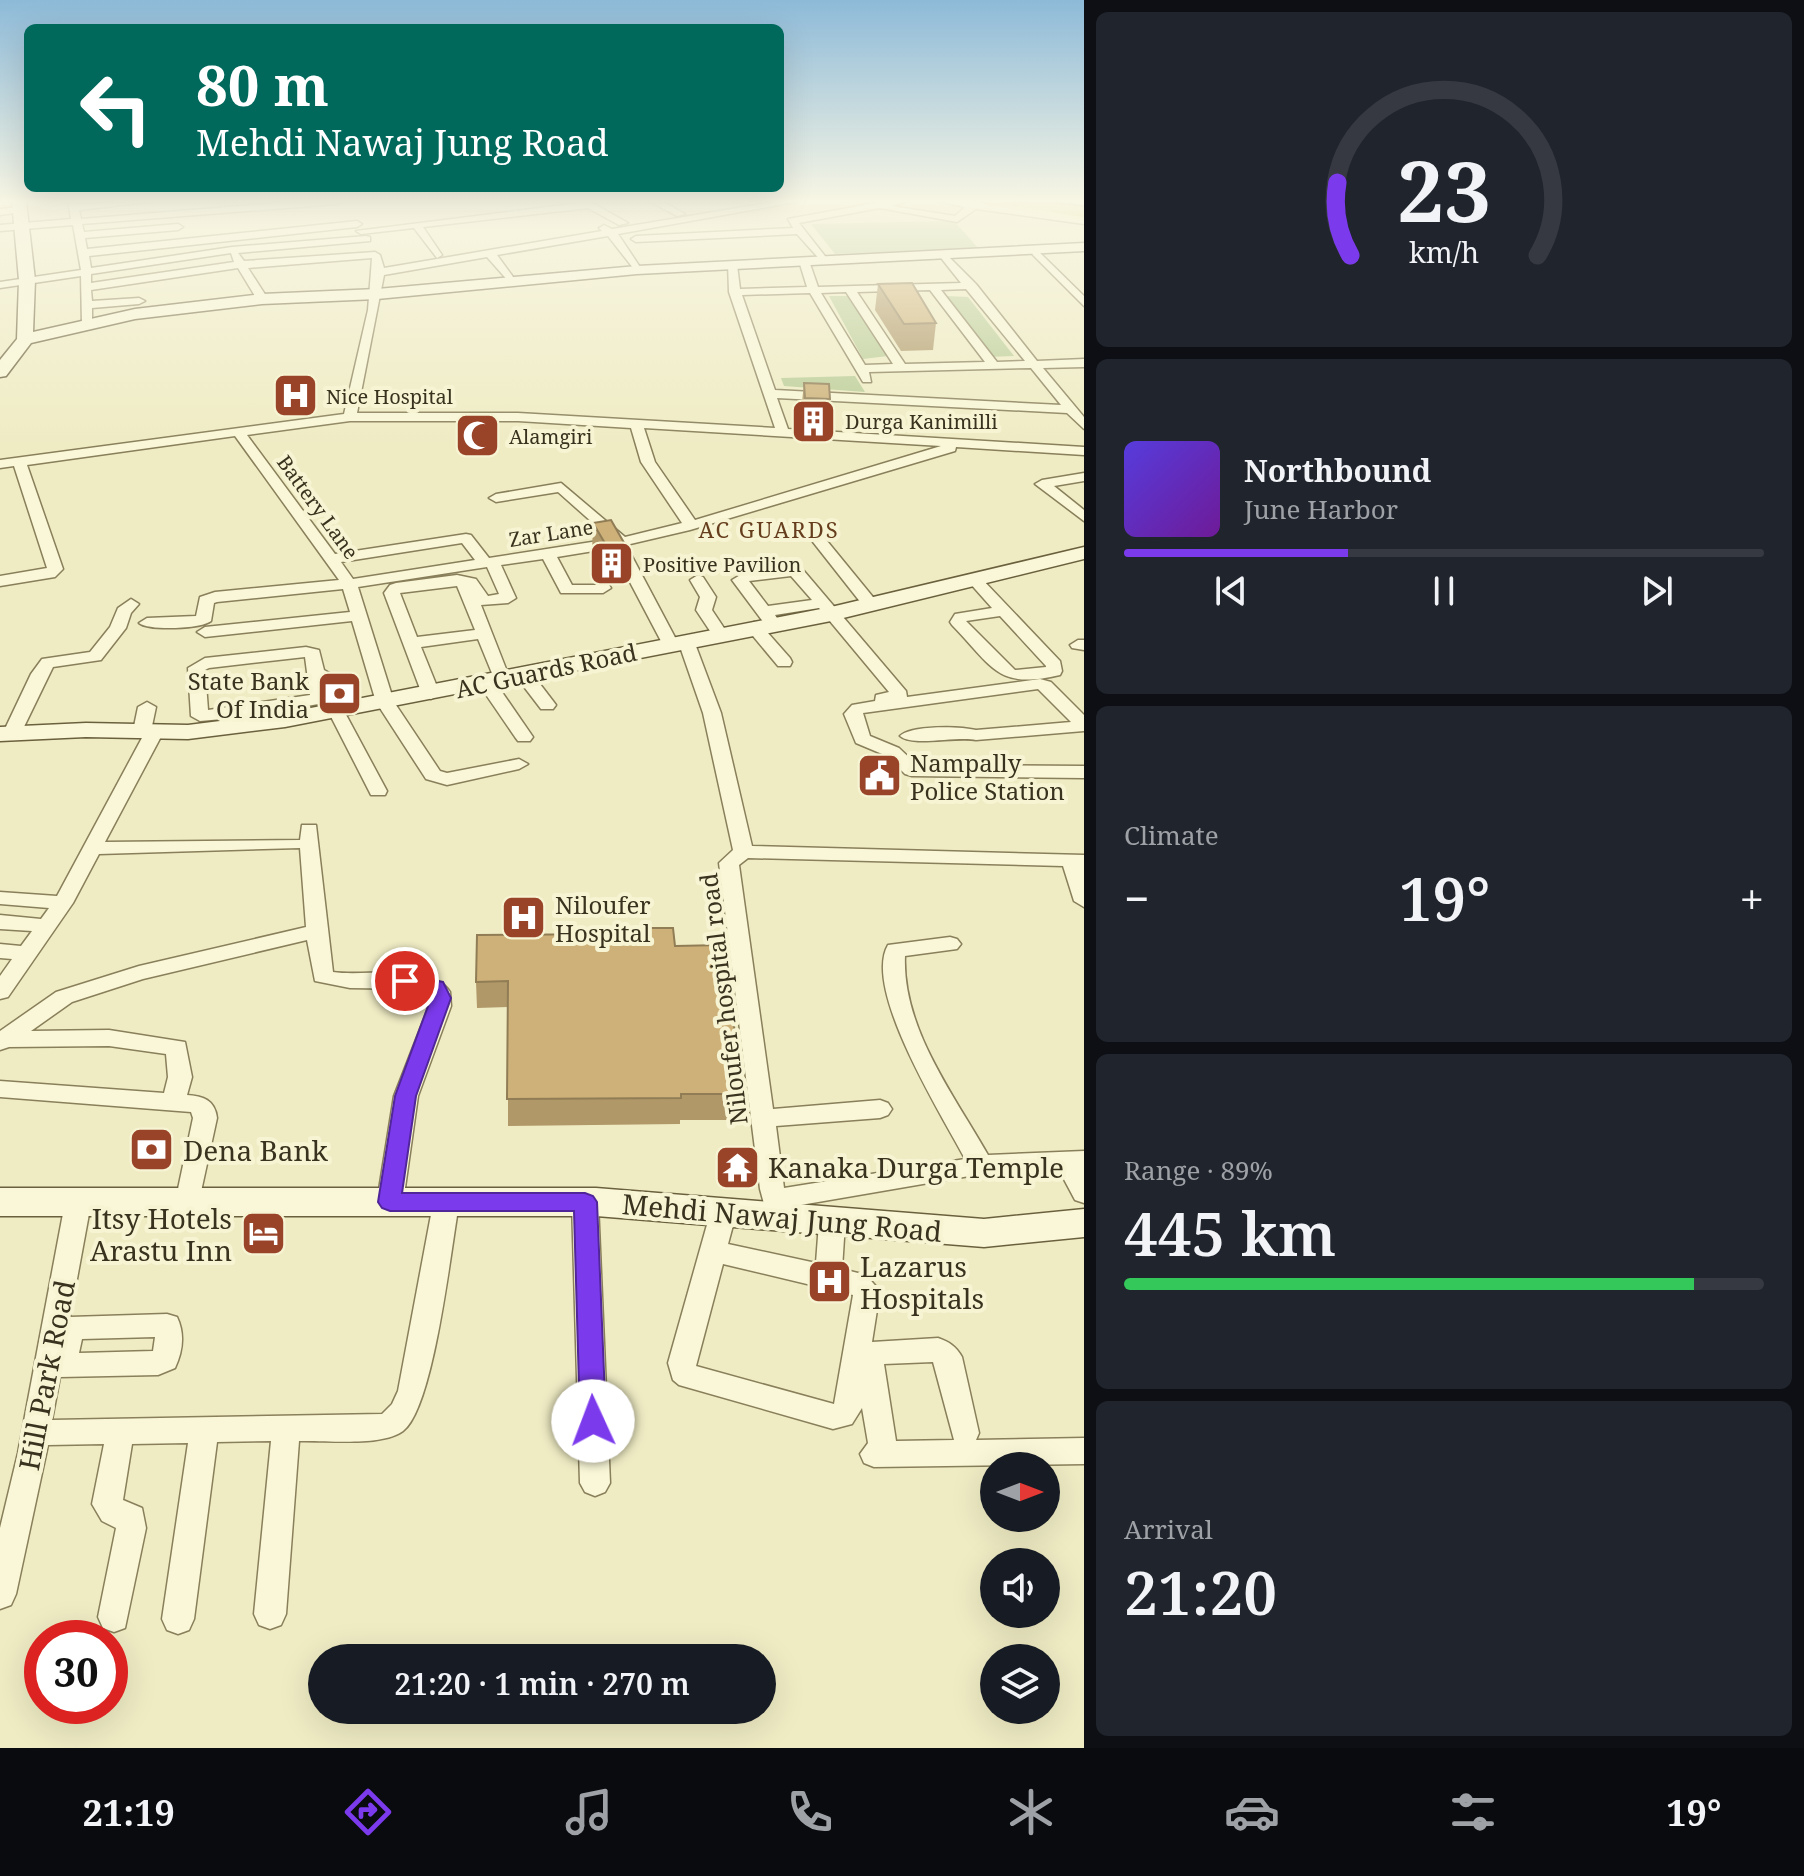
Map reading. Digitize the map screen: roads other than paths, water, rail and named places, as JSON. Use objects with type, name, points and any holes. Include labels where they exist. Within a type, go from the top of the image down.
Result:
[{"type":"main road","points":[[0,372],[13,346],[26,283]]},
{"type":"main road","points":[[13,346],[137,308],[377,294],[495,283]]},
{"type":"main road","name":"AC Guards Road","points":[[6,734],[148,723],[188,732],[254,718],[335,711],[720,634],[826,608],[871,605],[1084,553]]},
{"type":"main road","name":"Mehdi Nawaj Jung Road","points":[[0,1202],[585,1202],[723,1214],[776,1209],[832,1223],[984,1233],[1084,1223]]},
{"type":"street","points":[[86,323],[87,283]]},
{"type":"street","points":[[87,305],[137,308],[138,283]]},
{"type":"street","points":[[87,287],[141,283]]},
{"type":"street","points":[[251,283],[262,299]]},
{"type":"street","points":[[350,417],[377,283]]},
{"type":"street","points":[[734,283],[783,433]]},
{"type":"street","points":[[811,283],[879,399]]},
{"type":"street","points":[[969,283],[1084,425]]},
{"type":"street","points":[[1065,283],[1084,303]]},
{"type":"street","points":[[735,292],[972,286]]},
{"type":"street","points":[[933,287],[993,364]]},
{"type":"street","points":[[851,291],[901,368]]},
{"type":"street","points":[[861,369],[1084,363]]},
{"type":"street","points":[[771,394],[1070,409]]},
{"type":"street","points":[[0,464],[350,417],[518,417],[1084,451]]},
{"type":"street","points":[[636,424],[648,462],[691,525]]},
{"type":"street","name":"Battery Lane","points":[[238,431],[349,584],[385,702],[438,779],[519,764]]},
{"type":"street","name":"Zar Lane","points":[[204,626],[206,600],[215,597],[349,584],[620,542],[691,525],[961,444]]},
{"type":"street","points":[[0,581],[50,574],[55,569],[19,462]]},
{"type":"street","points":[[1084,477],[1042,484],[1078,507],[1084,517]]},
{"type":"street","points":[[496,498],[561,487],[620,542]]},
{"type":"street","points":[[328,554],[466,538],[489,563],[509,595],[492,602],[478,597],[465,566]]},
{"type":"street","points":[[818,539],[871,605]]},
{"type":"street","points":[[328,554],[372,541]]},
{"type":"street","name":"Niloufer hospital road","points":[[620,542],[678,642],[712,713],[743,852],[729,863],[776,1209]]},
{"type":"street","points":[[548,554],[567,590],[603,588]]},
{"type":"street","points":[[784,662],[744,589],[742,577],[794,571],[799,574],[900,695],[851,704]]},
{"type":"street","points":[[698,580],[708,597],[704,610],[720,634]]},
{"type":"street","points":[[431,694],[392,593],[396,588],[461,581],[504,679],[524,737]]},
{"type":"street","points":[[976,581],[1004,611],[1054,665],[1054,671],[1023,676],[1010,674],[958,622],[961,617],[1004,611]]},
{"type":"street","points":[[6,734],[48,663],[95,656],[118,628],[124,611],[131,604]]},
{"type":"street","points":[[147,623],[204,626],[357,616]]},
{"type":"street","points":[[411,643],[483,634]]},
{"type":"street","points":[[313,654],[319,699],[254,718],[200,716],[196,668],[205,663],[313,654]]},
{"type":"street","points":[[320,656],[335,711],[378,791]]},
{"type":"street","points":[[504,679],[547,705]]},
{"type":"street","points":[[1084,725],[1040,684],[858,709],[853,714],[862,739],[893,752],[912,770],[1084,772]]},
{"type":"street","points":[[1,989],[63,903],[93,848],[148,723]]},
{"type":"street","points":[[909,736],[963,732],[976,735],[1084,725]]},
{"type":"street","points":[[309,829],[316,931],[323,976],[431,985],[441,998],[406,1096],[390,1202]]},
{"type":"street","points":[[93,848],[294,844]]},
{"type":"street","points":[[743,852],[1077,861],[1084,901]]},
{"type":"street","points":[[0,898],[63,903]]},
{"type":"street","points":[[0,922],[47,926]]},
{"type":"street","points":[[2,1041],[64,997],[139,973],[316,931]]},
{"type":"street","points":[[950,944],[895,950],[899,998],[911,1036],[981,1165]]},
{"type":"street","points":[[0,951],[27,954]]},
{"type":"street","points":[[2,1041],[99,1038],[177,1048],[180,1077],[173,1101]]},
{"type":"street","points":[[0,1089],[197,1104],[204,1110],[205,1118],[188,1203]]},
{"type":"street","points":[[763,1118],[880,1109]]},
{"type":"street","points":[[776,1209],[831,1192],[981,1165],[1075,1160],[1084,1193]]},
{"type":"street","points":[[585,1202],[595,1483]]},
{"type":"street","name":"Hill Park Road","points":[[0,1594],[35,1433],[56,1366],[78,1203]]},
{"type":"street","points":[[35,1433],[204,1432],[380,1427],[392,1423],[403,1412],[419,1367],[446,1204]]},
{"type":"street","points":[[713,1251],[857,1283],[868,1296],[848,1409],[842,1415],[833,1417],[689,1377],[683,1372],[682,1363],[723,1214]]},
{"type":"street","points":[[828,1276],[832,1223]]},
{"type":"street","points":[[56,1366],[158,1363],[165,1360],[170,1331],[167,1325],[63,1328]]},
{"type":"street","points":[[965,1433],[948,1357],[938,1350],[874,1353],[870,1358],[870,1369],[879,1454],[935,1446],[1084,1451]]},
{"type":"street","points":[[270,1614],[286,1429]]},
{"type":"street","points":[[178,1619],[204,1432]]},
{"type":"street","points":[[114,1617],[131,1528],[131,1518],[113,1511],[107,1504],[120,1433]]},
{"type":"place","name":"Nice Hospital","points":[[295,396]]},
{"type":"place","name":"Durga Kanimilli","points":[[814,421]]},
{"type":"place","name":"Alamgiri","points":[[478,436]]},
{"type":"place","name":"Positive Pavilion","points":[[612,564]]},
{"type":"place","name":"State Bank Of India","points":[[340,694]]},
{"type":"place","name":"Nampally Police Station","points":[[879,776]]},
{"type":"place","name":"Niloufer Hospital","points":[[524,918]]},
{"type":"place","name":"Dena Bank","points":[[152,1150]]},
{"type":"place","name":"Kanaka Durga Temple","points":[[737,1167]]},
{"type":"place","name":"Itsy Hotels Arastu Inn","points":[[263,1234]]},
{"type":"place","name":"Lazarus Hospitals","points":[[829,1282]]},
{"type":"district","name":"AC GUARDS","points":[[769,529]]}]
